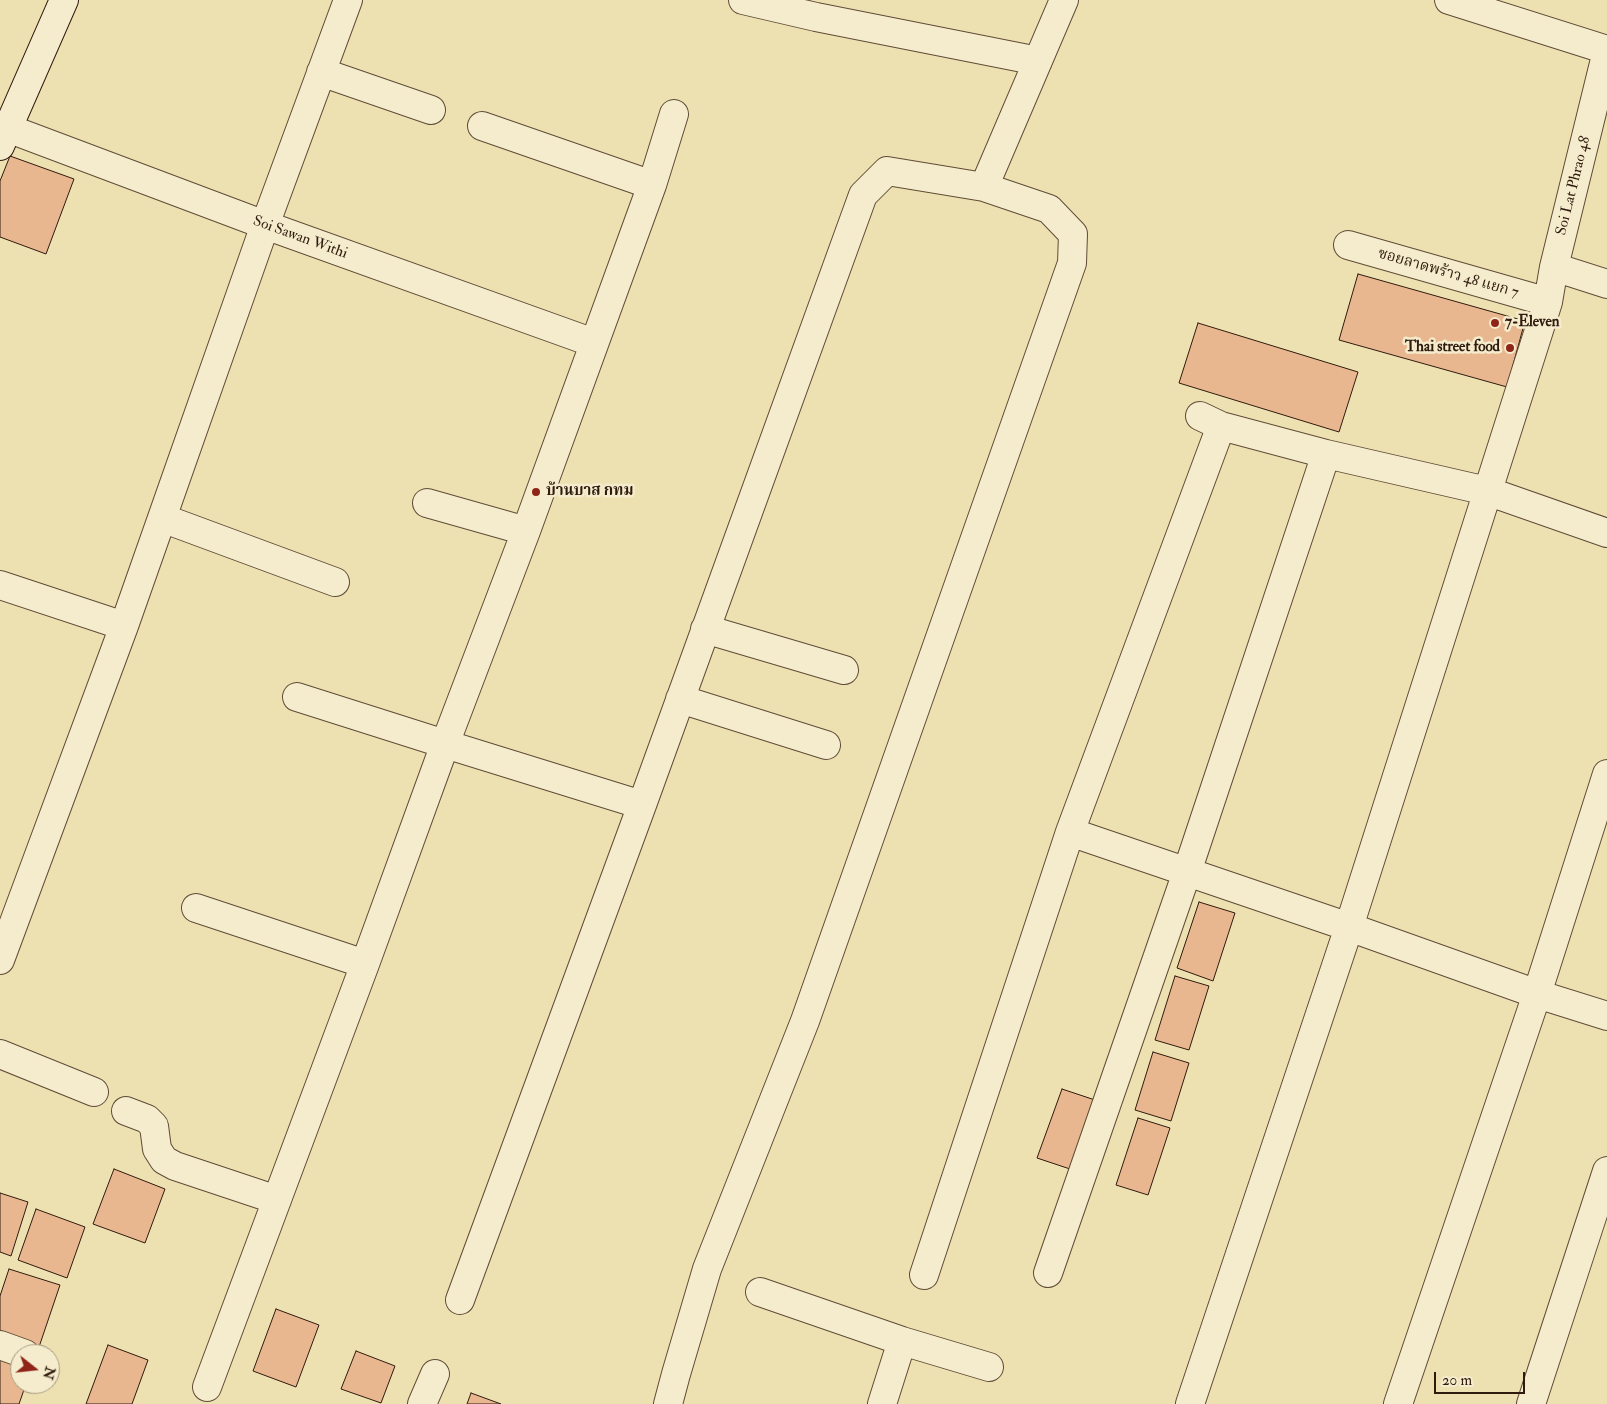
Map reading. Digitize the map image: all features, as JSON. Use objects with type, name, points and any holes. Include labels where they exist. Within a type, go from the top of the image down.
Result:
[{"type":"street","points":[[4,137],[64,0]]},
{"type":"street","points":[[0,960],[124,626],[265,225],[348,0]]},
{"type":"street","points":[[743,0],[826,19],[1038,61]]},
{"type":"street","points":[[984,186],[1064,0]]},
{"type":"street","points":[[1449,0],[1606,63]]},
{"type":"street","name":"Soi Lat Phrao 48","points":[[1190,1404],[1349,927],[1548,302],[1554,267],[1606,63]]},
{"type":"street","points":[[321,72],[431,110]]},
{"type":"street","points":[[207,1387],[445,744],[526,531],[652,185],[674,114]]},
{"type":"street","points":[[482,126],[652,185]]},
{"type":"street","name":"Soi Sawan Withi","points":[[4,137],[265,225],[594,343]]},
{"type":"street","points":[[460,1300],[642,805],[863,194],[887,171],[984,186],[1049,209],[1072,234],[1072,262],[805,1022],[707,1269],[668,1404]]},
{"type":"street","name":"ซอยลาดพร้าว 48 แยก 7","points":[[1348,245],[1548,302]]},
{"type":"street","points":[[1554,267],[1607,284]]},
{"type":"street","points":[[924,1275],[1070,832],[1210,421],[1326,454],[1487,491],[1607,534]]},
{"type":"street","points":[[1048,1273],[1187,872],[1326,454]]},
{"type":"street","points":[[427,503],[526,531]]},
{"type":"street","points":[[162,518],[335,582]]},
{"type":"street","points":[[0,585],[124,626]]},
{"type":"street","points":[[706,629],[844,670]]},
{"type":"street","points":[[297,697],[642,805]]},
{"type":"street","points":[[680,699],[826,745]]},
{"type":"street","points":[[1398,1404],[1537,994],[1607,774]]},
{"type":"street","points":[[1070,832],[1349,927],[1537,994],[1607,1016]]},
{"type":"street","points":[[196,908],[365,964]]},
{"type":"street","points":[[0,1054],[94,1092]]},
{"type":"street","points":[[126,1111],[148,1119],[154,1126],[157,1149],[164,1160],[175,1166],[277,1200]]},
{"type":"street","points":[[1531,1404],[1607,1171]]},
{"type":"street","points":[[760,1292],[902,1341],[989,1367]]},
{"type":"street","points":[[882,1404],[902,1341]]},
{"type":"street","points":[[422,1404],[435,1374]]},
{"type":"building","points":[[10,156],[74,179],[46,254],[0,237],[0,181]]},
{"type":"building","points":[[1358,274],[1525,321],[1507,387],[1339,340]]},
{"type":"building","points":[[1198,323],[1358,372],[1339,432],[1179,383]]},
{"type":"building","points":[[1199,902],[1235,913],[1213,981],[1177,968]]},
{"type":"building","points":[[1175,976],[1209,986],[1189,1050],[1155,1040]]},
{"type":"building","points":[[1153,1052],[1189,1063],[1171,1121],[1135,1110]]},
{"type":"building","points":[[1062,1089],[1098,1101],[1073,1170],[1037,1158]]},
{"type":"building","points":[[1138,1118],[1170,1128],[1148,1195],[1116,1185]]},
{"type":"building","points":[[114,1169],[165,1189],[145,1243],[93,1224]]},
{"type":"building","points":[[0,1193],[28,1202],[11,1256],[0,1252]]},
{"type":"building","points":[[36,1209],[85,1227],[67,1278],[18,1260]]},
{"type":"building","points":[[9,1269],[60,1285],[40,1344],[30,1344],[0,1334],[0,1296]]},
{"type":"building","points":[[276,1309],[319,1325],[296,1387],[253,1371]]},
{"type":"building","points":[[108,1345],[148,1360],[132,1404],[86,1404]]},
{"type":"building","points":[[356,1351],[395,1366],[381,1403],[341,1389]]},
{"type":"building","points":[[0,1359],[10,1362],[10,1394],[22,1394],[19,1404],[0,1404]]},
{"type":"building","points":[[471,1393],[501,1404],[467,1404]]},
{"type":"place","name":"7-Eleven","points":[[1495,323]]},
{"type":"place","name":"Thai street food","points":[[1510,348]]},
{"type":"place","name":"บ้านบาส กทม","points":[[536,492]]}]
